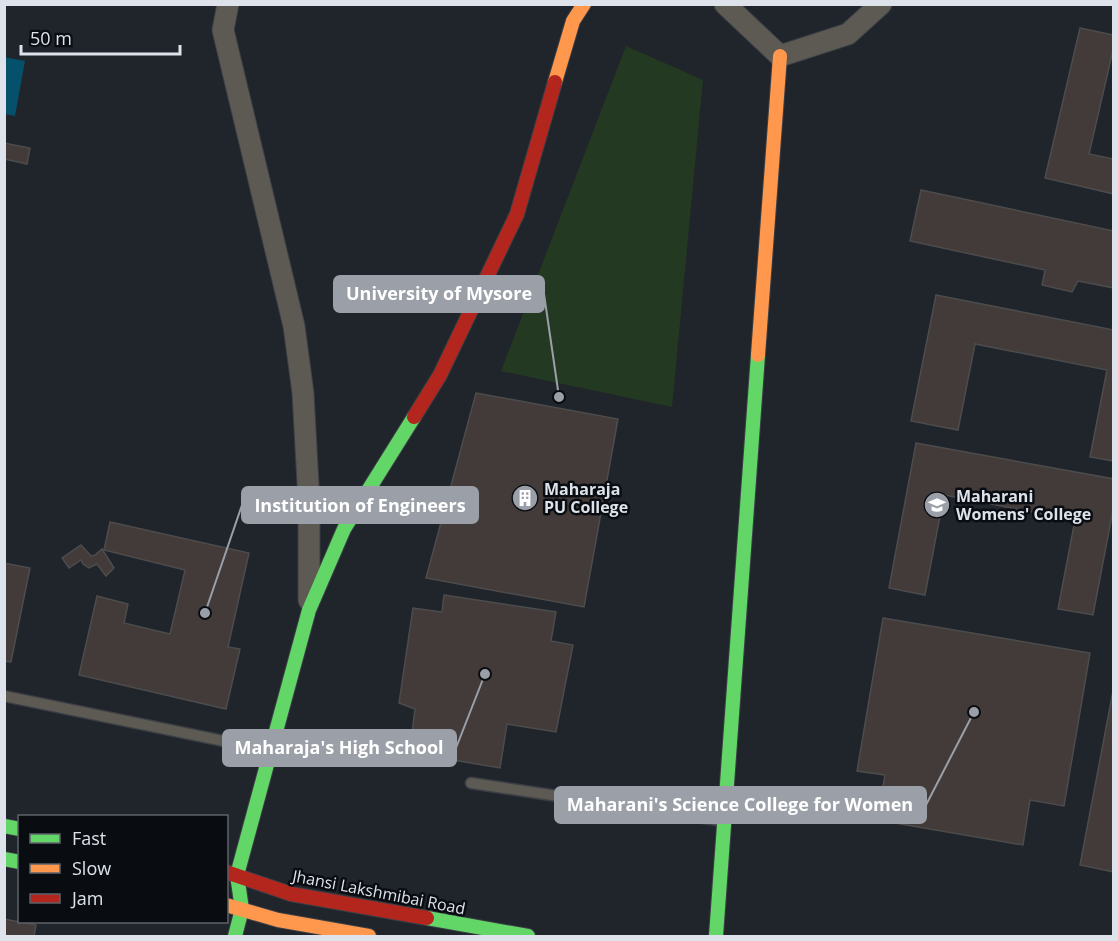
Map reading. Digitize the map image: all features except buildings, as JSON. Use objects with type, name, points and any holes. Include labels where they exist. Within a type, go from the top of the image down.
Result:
[{"type":"street","points":[[228,4],[223,30],[294,326],[303,393],[309,502],[309,610]]},
{"type":"street","points":[[235,936],[242,909],[232,873],[272,751],[309,610],[344,528],[440,375],[516,214],[573,21],[584,4]]},
{"type":"street","points":[[725,4],[780,56]]},
{"type":"street","points":[[780,56],[848,34],[881,4]]},
{"type":"street","points":[[716,936],[780,56]]},
{"type":"street","name":"Jhansi Lakshmibai Road","points":[[232,873],[291,894],[528,936]]},
{"type":"street","points":[[228,906],[278,920],[369,936]]},
{"type":"lane","points":[[4,696],[272,751]]},
{"type":"lane","points":[[471,783],[724,821]]},
{"type":"green space","points":[[626,46],[703,80],[672,407],[501,371]]},
{"type":"water","points":[[4,57],[25,61],[15,116],[5,114]]},
{"type":"traffic: fast","points":[[716,936],[758,355]]},
{"type":"traffic: fast","points":[[235,936],[242,909],[237,875],[309,610],[344,529],[414,417]]},
{"type":"traffic: fast","points":[[4,826],[18,829]]},
{"type":"traffic: fast","points":[[4,859],[18,862]]},
{"type":"traffic: fast","points":[[427,918],[528,936]]},
{"type":"traffic: slow","points":[[555,82],[573,21],[584,4]]},
{"type":"traffic: slow","points":[[758,355],[780,56]]},
{"type":"traffic: slow","points":[[228,906],[278,920],[369,936]]},
{"type":"traffic: jam","points":[[414,417],[440,375],[517,214],[555,82]]},
{"type":"traffic: jam","points":[[228,873],[291,894],[427,918]]},
{"type":"place","name":"University of Mysore","points":[[559,397]]},
{"type":"place","name":"Maharaja PU College","points":[[525,498]]},
{"type":"place","name":"Maharani Womens' College","points":[[937,505]]},
{"type":"place","name":"Institution of Engineers","points":[[205,613]]},
{"type":"place","name":"Maharaja's High School","points":[[485,674]]},
{"type":"place","name":"Maharani's Science College for Women","points":[[974,712]]}]
